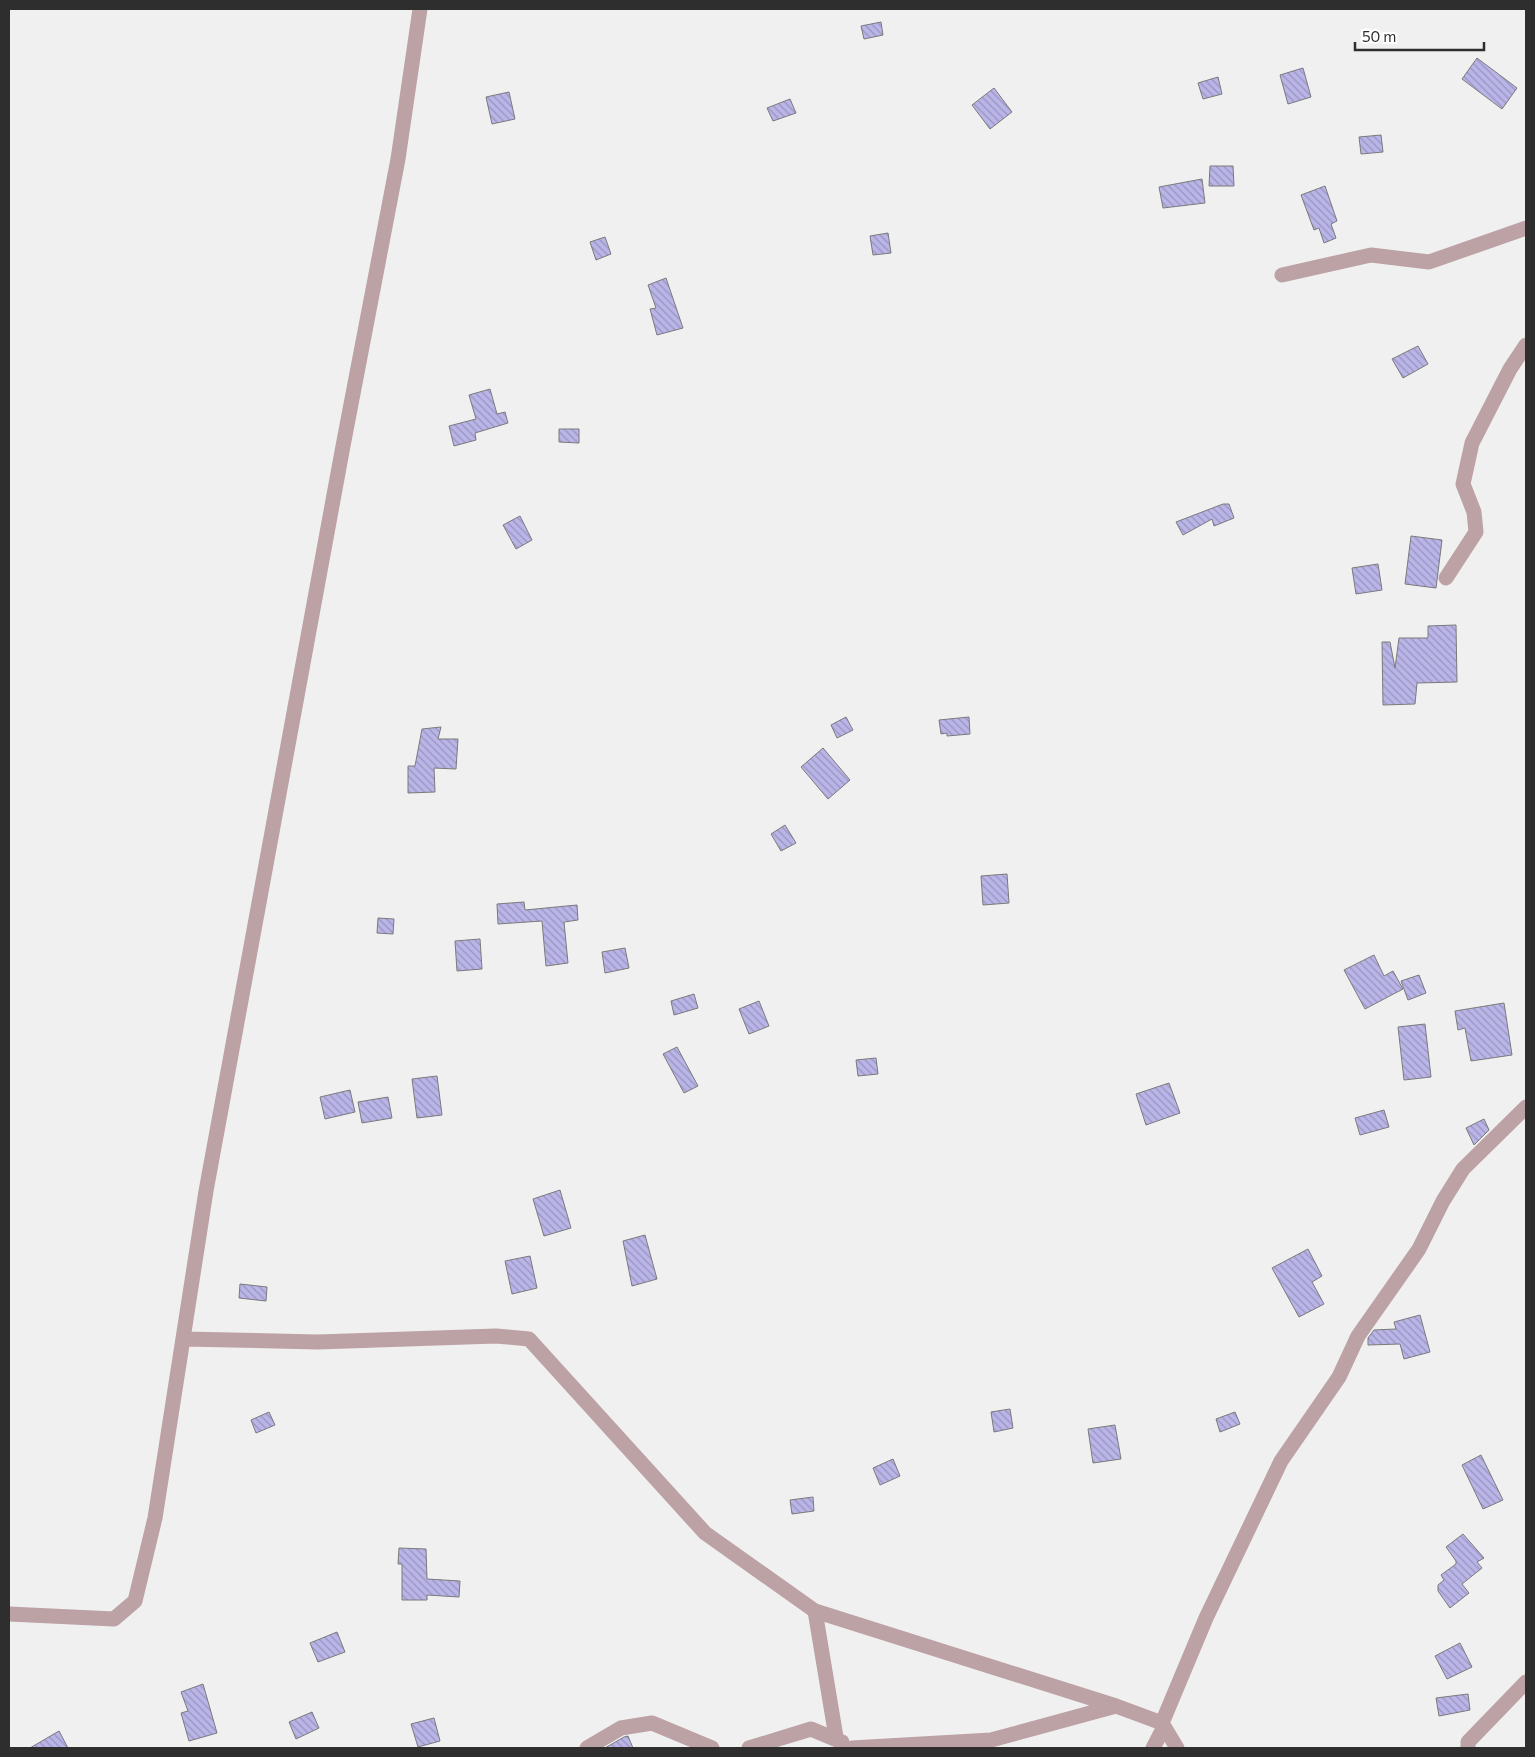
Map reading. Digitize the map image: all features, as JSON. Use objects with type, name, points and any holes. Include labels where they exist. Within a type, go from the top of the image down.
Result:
[{"type":"street","points":[[9,1614],[114,1619],[135,1602],[155,1518],[206,1191],[334,494],[398,159],[420,9]]},
{"type":"street","points":[[1282,275],[1371,254],[1428,262],[1526,228]]},
{"type":"street","points":[[1446,578],[1476,532],[1474,512],[1463,484],[1472,443],[1510,369],[1526,344]]},
{"type":"street","points":[[1153,1748],[1206,1618],[1281,1462],[1339,1377],[1358,1336],[1419,1249],[1443,1201],[1463,1169],[1526,1107]]},
{"type":"street","points":[[183,1339],[318,1342],[496,1336],[529,1339],[705,1533],[815,1611],[1116,1706],[1163,1725],[1177,1748]]},
{"type":"street","points":[[815,1611],[836,1738]]},
{"type":"street","points":[[1468,1748],[1468,1742],[1526,1682]]},
{"type":"street","points":[[749,1748],[811,1729],[836,1738],[852,1748],[991,1740],[1116,1706]]},
{"type":"street","points":[[587,1748],[621,1728],[652,1724],[712,1748]]},
{"type":"building","points":[[881,22],[883,35],[864,39],[861,26]]},
{"type":"building","points":[[1477,58],[1517,88],[1502,109],[1462,79]]},
{"type":"building","points":[[1303,68],[1311,97],[1288,104],[1280,75]]},
{"type":"building","points":[[1218,77],[1222,94],[1203,99],[1198,83]]},
{"type":"building","points":[[994,88],[1012,112],[990,129],[972,105]]},
{"type":"building","points":[[509,92],[515,119],[492,124],[486,97]]},
{"type":"building","points":[[790,99],[796,113],[773,121],[767,108]]},
{"type":"building","points":[[1381,135],[1383,152],[1361,154],[1359,137]]},
{"type":"building","points":[[1210,166],[1233,166],[1234,186],[1209,186]]},
{"type":"building","points":[[1202,179],[1205,203],[1163,208],[1159,187]]},
{"type":"building","points":[[1325,186],[1337,221],[1331,224],[1336,238],[1324,243],[1319,228],[1314,230],[1301,195]]},
{"type":"building","points":[[888,233],[891,253],[873,255],[870,236]]},
{"type":"building","points":[[605,237],[611,254],[596,260],[590,242]]},
{"type":"building","points":[[666,278],[683,328],[657,335],[650,309],[656,308],[648,285]]},
{"type":"building","points":[[1418,346],[1428,364],[1403,378],[1392,359]]},
{"type":"building","points":[[490,389],[497,414],[505,412],[508,423],[475,433],[476,440],[454,446],[449,426],[476,419],[469,395]]},
{"type":"building","points":[[559,429],[579,429],[579,443],[559,442]]},
{"type":"building","points":[[1223,504],[1229,504],[1234,518],[1214,526],[1212,519],[1183,535],[1176,522]]},
{"type":"building","points":[[520,516],[532,540],[516,549],[503,525]]},
{"type":"building","points":[[1411,536],[1442,540],[1436,588],[1405,584]]},
{"type":"building","points":[[1378,564],[1382,590],[1356,594],[1352,568]]},
{"type":"building","points":[[1456,625],[1457,682],[1417,683],[1415,704],[1383,705],[1382,642],[1390,642],[1395,668],[1399,638],[1428,638],[1428,626]]},
{"type":"building","points":[[846,717],[853,730],[837,738],[831,725]]},
{"type":"building","points":[[969,717],[970,734],[947,736],[947,733],[941,734],[939,720]]},
{"type":"building","points":[[441,727],[438,739],[458,739],[456,769],[434,768],[435,792],[408,793],[408,766],[415,766],[422,729]]},
{"type":"building","points":[[823,748],[850,780],[828,799],[801,767]]},
{"type":"building","points":[[785,825],[796,843],[781,851],[771,834]]},
{"type":"building","points":[[1007,874],[1009,903],[983,905],[981,876]]},
{"type":"building","points":[[524,902],[525,910],[577,905],[578,920],[564,922],[568,963],[546,966],[542,921],[498,924],[497,904]]},
{"type":"building","points":[[378,918],[394,919],[393,934],[377,933]]},
{"type":"building","points":[[480,939],[482,969],[457,971],[455,941]]},
{"type":"building","points":[[625,948],[629,968],[605,973],[602,952]]},
{"type":"building","points":[[1374,955],[1384,976],[1393,971],[1403,989],[1365,1009],[1344,970]]},
{"type":"building","points":[[1419,975],[1426,993],[1408,1000],[1401,981]]},
{"type":"building","points":[[694,994],[698,1008],[674,1015],[671,1001]]},
{"type":"building","points":[[759,1001],[769,1026],[749,1034],[739,1009]]},
{"type":"building","points":[[1504,1003],[1512,1055],[1471,1061],[1465,1028],[1458,1030],[1455,1011]]},
{"type":"building","points":[[1425,1024],[1431,1077],[1404,1080],[1398,1027]]},
{"type":"building","points":[[677,1047],[698,1086],[684,1093],[663,1054]]},
{"type":"building","points":[[876,1058],[878,1074],[858,1076],[856,1060]]},
{"type":"building","points":[[437,1076],[442,1115],[417,1118],[412,1079]]},
{"type":"building","points":[[1169,1083],[1180,1113],[1146,1125],[1136,1094]]},
{"type":"building","points":[[350,1090],[355,1112],[325,1119],[320,1097]]},
{"type":"building","points":[[388,1097],[392,1118],[362,1123],[358,1102]]},
{"type":"building","points":[[1384,1110],[1389,1127],[1360,1135],[1355,1118]]},
{"type":"building","points":[[1484,1119],[1489,1130],[1474,1145],[1466,1128]]},
{"type":"building","points":[[560,1190],[571,1228],[544,1236],[533,1199]]},
{"type":"building","points":[[645,1235],[657,1279],[632,1286],[623,1241]]},
{"type":"building","points":[[1308,1249],[1322,1276],[1312,1282],[1324,1304],[1299,1317],[1272,1268]]},
{"type":"building","points":[[530,1256],[537,1288],[512,1294],[505,1261]]},
{"type":"building","points":[[240,1284],[267,1287],[266,1301],[239,1298]]},
{"type":"building","points":[[1420,1315],[1430,1352],[1404,1359],[1400,1344],[1368,1345],[1368,1338],[1374,1330],[1396,1329],[1394,1322]]},
{"type":"building","points":[[1010,1409],[1013,1428],[994,1432],[991,1412]]},
{"type":"building","points":[[269,1412],[275,1425],[256,1433],[251,1420]]},
{"type":"building","points":[[1235,1412],[1240,1424],[1220,1432],[1216,1419]]},
{"type":"building","points":[[1115,1425],[1121,1459],[1093,1463],[1088,1429]]},
{"type":"building","points":[[1481,1455],[1503,1500],[1483,1509],[1462,1465]]},
{"type":"building","points":[[893,1459],[900,1476],[880,1485],[873,1468]]},
{"type":"building","points":[[813,1497],[814,1511],[792,1514],[790,1500]]},
{"type":"building","points":[[1463,1534],[1484,1558],[1477,1562],[1482,1568],[1462,1584],[1469,1593],[1450,1608],[1438,1591],[1438,1585],[1444,1580],[1441,1575],[1456,1564],[1456,1561],[1446,1547]]},
{"type":"building","points":[[399,1548],[426,1549],[427,1579],[460,1581],[459,1597],[427,1595],[427,1600],[402,1600],[402,1564],[398,1564]]},
{"type":"building","points":[[337,1632],[345,1652],[318,1662],[310,1643]]},
{"type":"building","points":[[1460,1643],[1472,1667],[1447,1679],[1435,1656]]},
{"type":"building","points":[[203,1684],[217,1733],[189,1741],[181,1713],[188,1711],[181,1692]]},
{"type":"building","points":[[1468,1694],[1470,1710],[1439,1716],[1436,1698]]},
{"type":"building","points":[[312,1712],[319,1728],[296,1739],[289,1722]]},
{"type":"building","points":[[434,1718],[440,1741],[418,1747],[411,1724]]},
{"type":"building","points":[[59,1731],[68,1748],[30,1748]]},
{"type":"building","points":[[628,1736],[633,1748],[605,1748],[624,1737]]}]
